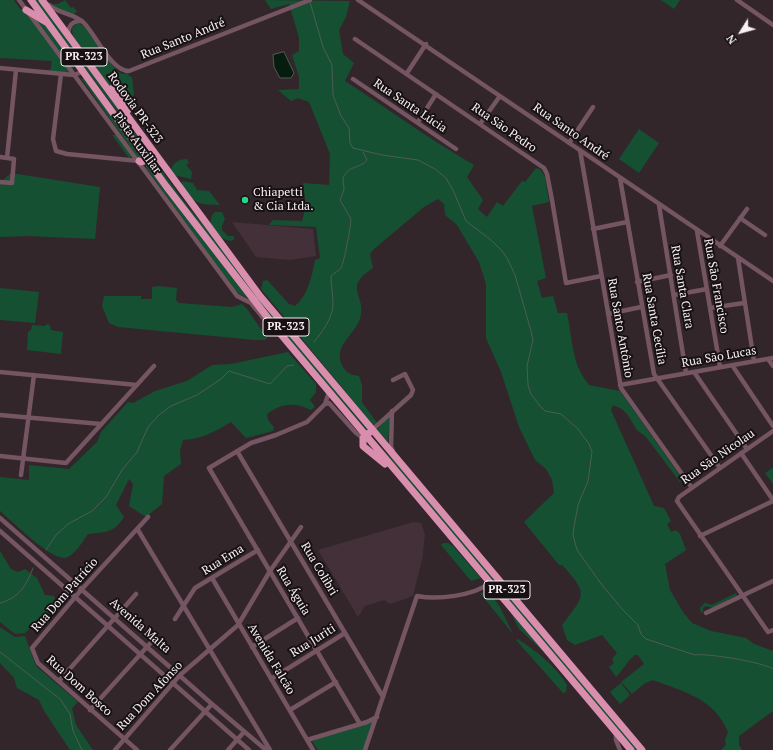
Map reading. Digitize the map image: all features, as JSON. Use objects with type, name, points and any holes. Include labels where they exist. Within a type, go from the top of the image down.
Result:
[{"type":"highway","name":"Rodovia PR-323","points":[[31,0],[84,70],[143,162]]},
{"type":"highway","name":"PR-323","points":[[43,0],[71,40],[108,86],[127,103],[128,110],[126,114]]},
{"type":"highway","points":[[26,10],[50,25]]},
{"type":"highway","points":[[95,86],[118,115],[122,116],[126,114]]},
{"type":"highway","name":"Rodovia PR-323","points":[[126,114],[192,207]]},
{"type":"highway","points":[[143,162],[152,159],[158,164],[192,207]]},
{"type":"highway","name":"PR-323","points":[[143,162],[278,331],[329,392],[367,434]]},
{"type":"highway","name":"PR-323","points":[[192,207],[367,434]]},
{"type":"highway","points":[[367,434],[371,434],[400,463]]},
{"type":"highway","name":"PR-323","points":[[367,434],[363,446],[382,460],[426,506],[631,750]]},
{"type":"highway","name":"PR-323","points":[[400,463],[642,750]]},
{"type":"street","name":"Pista Auxiliar","points":[[19,0],[74,75],[143,162],[239,298],[252,303],[268,324],[278,331]]},
{"type":"street","points":[[43,0],[55,10],[82,21]]},
{"type":"street","name":"Rua Santo André","points":[[82,21],[115,64],[121,70],[129,71],[310,0]]},
{"type":"street","name":"Rua Santo André","points":[[358,0],[426,44],[697,231],[773,281]]},
{"type":"street","points":[[737,0],[773,25]]},
{"type":"street","points":[[71,40],[69,33],[70,26],[75,21],[82,21]]},
{"type":"street","name":"Rua São Pedro","points":[[355,39],[407,73],[544,168],[546,172],[566,283],[601,276]]},
{"type":"street","points":[[407,73],[426,44]]},
{"type":"street","points":[[0,68],[74,75],[84,70]]},
{"type":"street","points":[[7,158],[16,70]]},
{"type":"street","points":[[61,74],[54,129],[54,148],[59,153],[143,162]]},
{"type":"street","name":"Rua Santa Lúcia","points":[[354,79],[456,149]]},
{"type":"street","points":[[418,122],[436,94]]},
{"type":"street","points":[[480,124],[500,96]]},
{"type":"street","points":[[569,143],[593,107]]},
{"type":"street","name":"Rua Santo Antônio","points":[[580,150],[620,385],[692,488]]},
{"type":"street","points":[[0,157],[14,159],[12,183],[0,182]]},
{"type":"street","name":"Rua Santa Cecília","points":[[620,178],[641,307],[654,374],[720,468]]},
{"type":"street","name":"Rua Santa Clara","points":[[659,205],[686,373]]},
{"type":"street","points":[[720,246],[747,208]]},
{"type":"street","points":[[740,218],[765,235]]},
{"type":"street","points":[[593,229],[627,222]]},
{"type":"street","name":"Rua São Francisco","points":[[697,231],[720,367]]},
{"type":"street","points":[[738,258],[754,361]]},
{"type":"street","points":[[637,282],[671,275]]},
{"type":"street","points":[[674,295],[707,289]]},
{"type":"street","points":[[710,308],[744,303]]},
{"type":"street","points":[[608,314],[641,307]]},
{"type":"street","points":[[771,358],[773,366]]},
{"type":"street","name":"Rua São Lucas","points":[[620,385],[771,358]]},
{"type":"street","points":[[732,365],[773,426]]},
{"type":"street","points":[[0,456],[23,457],[66,463],[154,366]]},
{"type":"street","points":[[0,372],[137,385]]},
{"type":"street","points":[[694,372],[747,449]]},
{"type":"street","points":[[325,404],[332,404],[356,434],[367,434],[409,398],[413,390],[405,374],[393,380]]},
{"type":"street","points":[[21,475],[27,417],[34,375]]},
{"type":"street","points":[[237,451],[251,443],[308,422],[325,404],[329,392]]},
{"type":"street","points":[[392,411],[391,447],[400,463]]},
{"type":"street","points":[[0,415],[101,424]]},
{"type":"street","name":"Rua São Nicolau","points":[[700,536],[677,501],[679,497],[773,431]]},
{"type":"street","name":"Rua Águia","points":[[237,451],[209,468],[360,724]]},
{"type":"street","name":"Rua Colibri","points":[[237,451],[383,697]]},
{"type":"street","points":[[741,454],[773,500],[700,536],[768,632],[773,630]]},
{"type":"street","name":"Rua Dom Patrício","points":[[32,648],[82,589],[138,530],[148,517]]},
{"type":"street","name":"Avenida Malta","points":[[0,518],[266,750]]},
{"type":"street","name":"Rua Dom Afonso","points":[[114,750],[180,675],[238,625],[270,571],[301,527]]},
{"type":"street","points":[[138,530],[270,750]]},
{"type":"street","name":"Avenida Malta","points":[[0,531],[249,750]]},
{"type":"street","name":"Rua Ema","points":[[184,606],[198,586],[258,550]]},
{"type":"street","name":"Avenida Falcão","points":[[212,578],[238,625],[313,750]]},
{"type":"street","points":[[706,613],[773,581]]},
{"type":"street","points":[[365,750],[417,596],[438,599],[482,589],[490,583]]},
{"type":"street","points":[[59,681],[136,594]]},
{"type":"street","points":[[175,619],[184,606]]},
{"type":"street","points":[[252,647],[298,618]]},
{"type":"street","name":"Rua Juriti","points":[[271,679],[345,633]]},
{"type":"street","points":[[90,710],[155,638]]},
{"type":"street","name":"Rua Dom Bosco","points":[[32,648],[38,663],[137,750]]},
{"type":"street","points":[[290,710],[336,682]]},
{"type":"street","points":[[170,750],[212,704]]},
{"type":"street","points":[[307,740],[360,724],[377,717]]},
{"type":"street","points":[[228,750],[244,732]]},
{"type":"street","points":[[616,732],[616,740],[620,750]]},
{"type":"shaded area","points":[[284,52],[294,73],[291,78],[280,78],[274,67],[273,55]]},
{"type":"shaded area","points":[[232,222],[313,229],[316,256],[290,260],[256,257]]},
{"type":"shaded area","points":[[413,522],[421,523],[425,535],[422,560],[413,596],[390,604],[384,600],[365,606],[358,617],[318,550]]},
{"type":"green space","points":[[0,0],[14,0],[20,9],[23,9],[46,26],[74,64],[73,70],[69,73],[50,71],[52,61],[0,58]]},
{"type":"green space","points":[[34,0],[39,0],[121,112],[117,111]]},
{"type":"green space","points":[[65,0],[71,8],[73,7],[77,11],[74,14],[63,12],[52,4],[58,4]]},
{"type":"green space","points":[[265,0],[350,1],[346,17],[339,30],[343,54],[354,63],[345,81],[474,165],[467,177],[483,200],[478,209],[487,217],[497,202],[503,206],[522,181],[525,182],[536,168],[541,170],[545,177],[549,202],[532,206],[546,278],[537,281],[542,298],[553,296],[558,313],[567,313],[576,360],[583,377],[589,385],[620,391],[683,480],[680,482],[646,437],[637,430],[627,414],[622,409],[613,405],[611,410],[654,506],[664,508],[671,521],[667,524],[671,532],[676,530],[680,534],[686,550],[665,564],[670,590],[683,612],[692,623],[711,631],[746,638],[754,644],[773,651],[773,711],[739,736],[739,745],[742,750],[721,750],[726,745],[725,740],[728,732],[722,720],[715,711],[697,698],[653,680],[645,683],[632,694],[621,682],[644,664],[638,655],[632,657],[616,677],[609,667],[614,663],[612,659],[617,653],[602,635],[575,645],[567,640],[562,625],[576,607],[581,595],[580,589],[577,582],[562,565],[559,565],[524,522],[554,493],[552,480],[546,469],[535,460],[519,427],[501,372],[486,338],[486,284],[479,262],[457,225],[445,215],[444,204],[438,199],[424,207],[374,249],[370,254],[373,268],[364,275],[359,281],[357,287],[362,311],[357,325],[342,347],[340,358],[342,365],[347,372],[359,376],[362,385],[362,402],[377,423],[373,425],[261,289],[263,281],[267,280],[289,304],[295,306],[306,291],[311,279],[315,260],[320,258],[316,227],[269,225],[273,220],[302,221],[306,206],[303,183],[329,185],[330,154],[309,102],[298,98],[291,101],[278,90],[299,89],[299,77],[292,55],[299,51],[299,38],[289,4],[271,9]]},
{"type":"green space","points":[[661,0],[680,0],[674,9]]},
{"type":"green space","points":[[78,23],[85,27],[117,71],[122,74],[128,73],[129,76],[132,77],[134,95],[128,99],[109,85],[73,36],[72,28]]},
{"type":"green space","points":[[81,78],[86,79],[142,159],[138,158]]},
{"type":"green space","points":[[125,118],[150,155],[146,154],[123,119]]},
{"type":"green space","points":[[639,129],[659,143],[639,173],[619,159]]},
{"type":"green space","points":[[112,135],[116,135],[132,157],[129,158]]},
{"type":"green space","points":[[187,159],[189,163],[186,165],[192,172],[191,179],[174,175],[171,169],[174,164],[180,160]]},
{"type":"green space","points":[[146,163],[248,298],[237,293],[146,168]]},
{"type":"green space","points":[[153,163],[157,164],[182,199],[368,429],[367,430],[272,320]]},
{"type":"green space","points":[[11,173],[100,187],[95,239],[28,236],[0,237],[0,180],[3,180]]},
{"type":"green space","points":[[183,181],[193,183],[197,190],[209,191],[220,205],[197,202],[181,185]]},
{"type":"green space","points":[[215,212],[222,212],[225,219],[222,230],[228,236],[234,236],[234,240],[230,241],[223,238],[217,233],[210,223],[212,215]]},
{"type":"green space","points":[[159,286],[177,288],[176,300],[179,303],[232,307],[242,304],[267,338],[265,340],[255,340],[118,327],[109,323],[102,306],[104,296],[141,296],[141,299],[152,299],[152,287]]},
{"type":"green space","points":[[0,288],[39,292],[35,323],[0,320]]},
{"type":"green space","points":[[47,324],[50,325],[51,330],[63,332],[61,354],[27,350],[28,332],[31,330],[32,325],[45,326]]},
{"type":"green space","points":[[288,352],[316,384],[316,392],[310,400],[315,407],[311,410],[305,407],[289,405],[273,410],[267,414],[268,420],[274,427],[273,431],[246,438],[231,422],[208,434],[183,440],[180,450],[181,464],[164,476],[162,504],[146,517],[129,506],[133,484],[129,479],[116,505],[124,517],[117,526],[109,531],[88,534],[81,545],[71,555],[64,558],[57,556],[41,546],[0,511],[0,477],[29,480],[29,465],[69,469],[97,442],[101,432],[128,402],[133,403],[155,391],[187,381],[212,365],[231,364]]},
{"type":"green space","points":[[390,416],[388,442],[377,430]]},
{"type":"green space","points":[[373,439],[418,486],[640,750],[635,750]]},
{"type":"green space","points":[[773,468],[773,484],[765,473]]},
{"type":"green space","points":[[443,543],[448,543],[453,546],[481,578],[471,581],[441,545]]},
{"type":"green space","points":[[0,551],[11,569],[18,572],[25,569],[37,578],[45,595],[54,596],[56,603],[52,610],[25,633],[15,634],[0,622]]},
{"type":"green space","points":[[489,592],[500,607],[513,634],[480,593]]},
{"type":"green space","points":[[736,593],[737,595],[713,608],[706,606],[703,608],[703,612],[701,613],[700,608],[705,603],[712,605]]},
{"type":"green space","points":[[510,611],[543,651],[519,629]]},
{"type":"green space","points":[[0,627],[15,637],[25,636],[36,666],[78,702],[72,708],[76,725],[93,750],[70,750],[44,711],[39,700],[17,688],[14,678],[0,663]]},
{"type":"green space","points":[[518,639],[539,654],[557,671],[567,685],[566,692],[563,693],[516,640]]},
{"type":"green space","points":[[621,683],[630,695],[620,704],[610,692]]},
{"type":"green space","points":[[374,720],[364,750],[318,750],[312,741]]},
{"type":"waterway","points":[[310,2],[323,47],[332,65],[333,95],[341,116],[349,128],[350,143],[353,148],[382,155],[418,160],[435,169],[446,178],[453,190],[466,221],[491,240],[507,258],[515,275],[533,340],[527,366],[528,385],[531,394],[545,411],[561,414],[578,429],[589,444],[592,452],[588,481],[578,505],[574,527],[573,535],[577,550],[602,585],[638,625],[641,634],[646,639],[695,655],[711,655],[735,659],[767,666],[773,669]]},
{"type":"waterway","points":[[314,342],[326,324],[333,309],[331,276],[341,268],[349,236],[351,219],[340,200],[344,190],[343,178],[349,171],[367,160],[363,152]]},
{"type":"waterway","points":[[46,550],[56,535],[68,524],[92,511],[106,497],[122,470],[137,452],[148,427],[159,415],[171,406],[197,395],[221,379],[229,371],[270,384],[287,366],[294,365]]},
{"type":"waterway","points":[[0,603],[12,598],[21,590],[28,580],[33,568]]},
{"type":"waterway","points":[[0,652],[60,699],[70,714],[73,731],[82,750]]},
{"type":"place","name":"Chiapetti & Cia Ltda.","points":[[245,200]]}]
